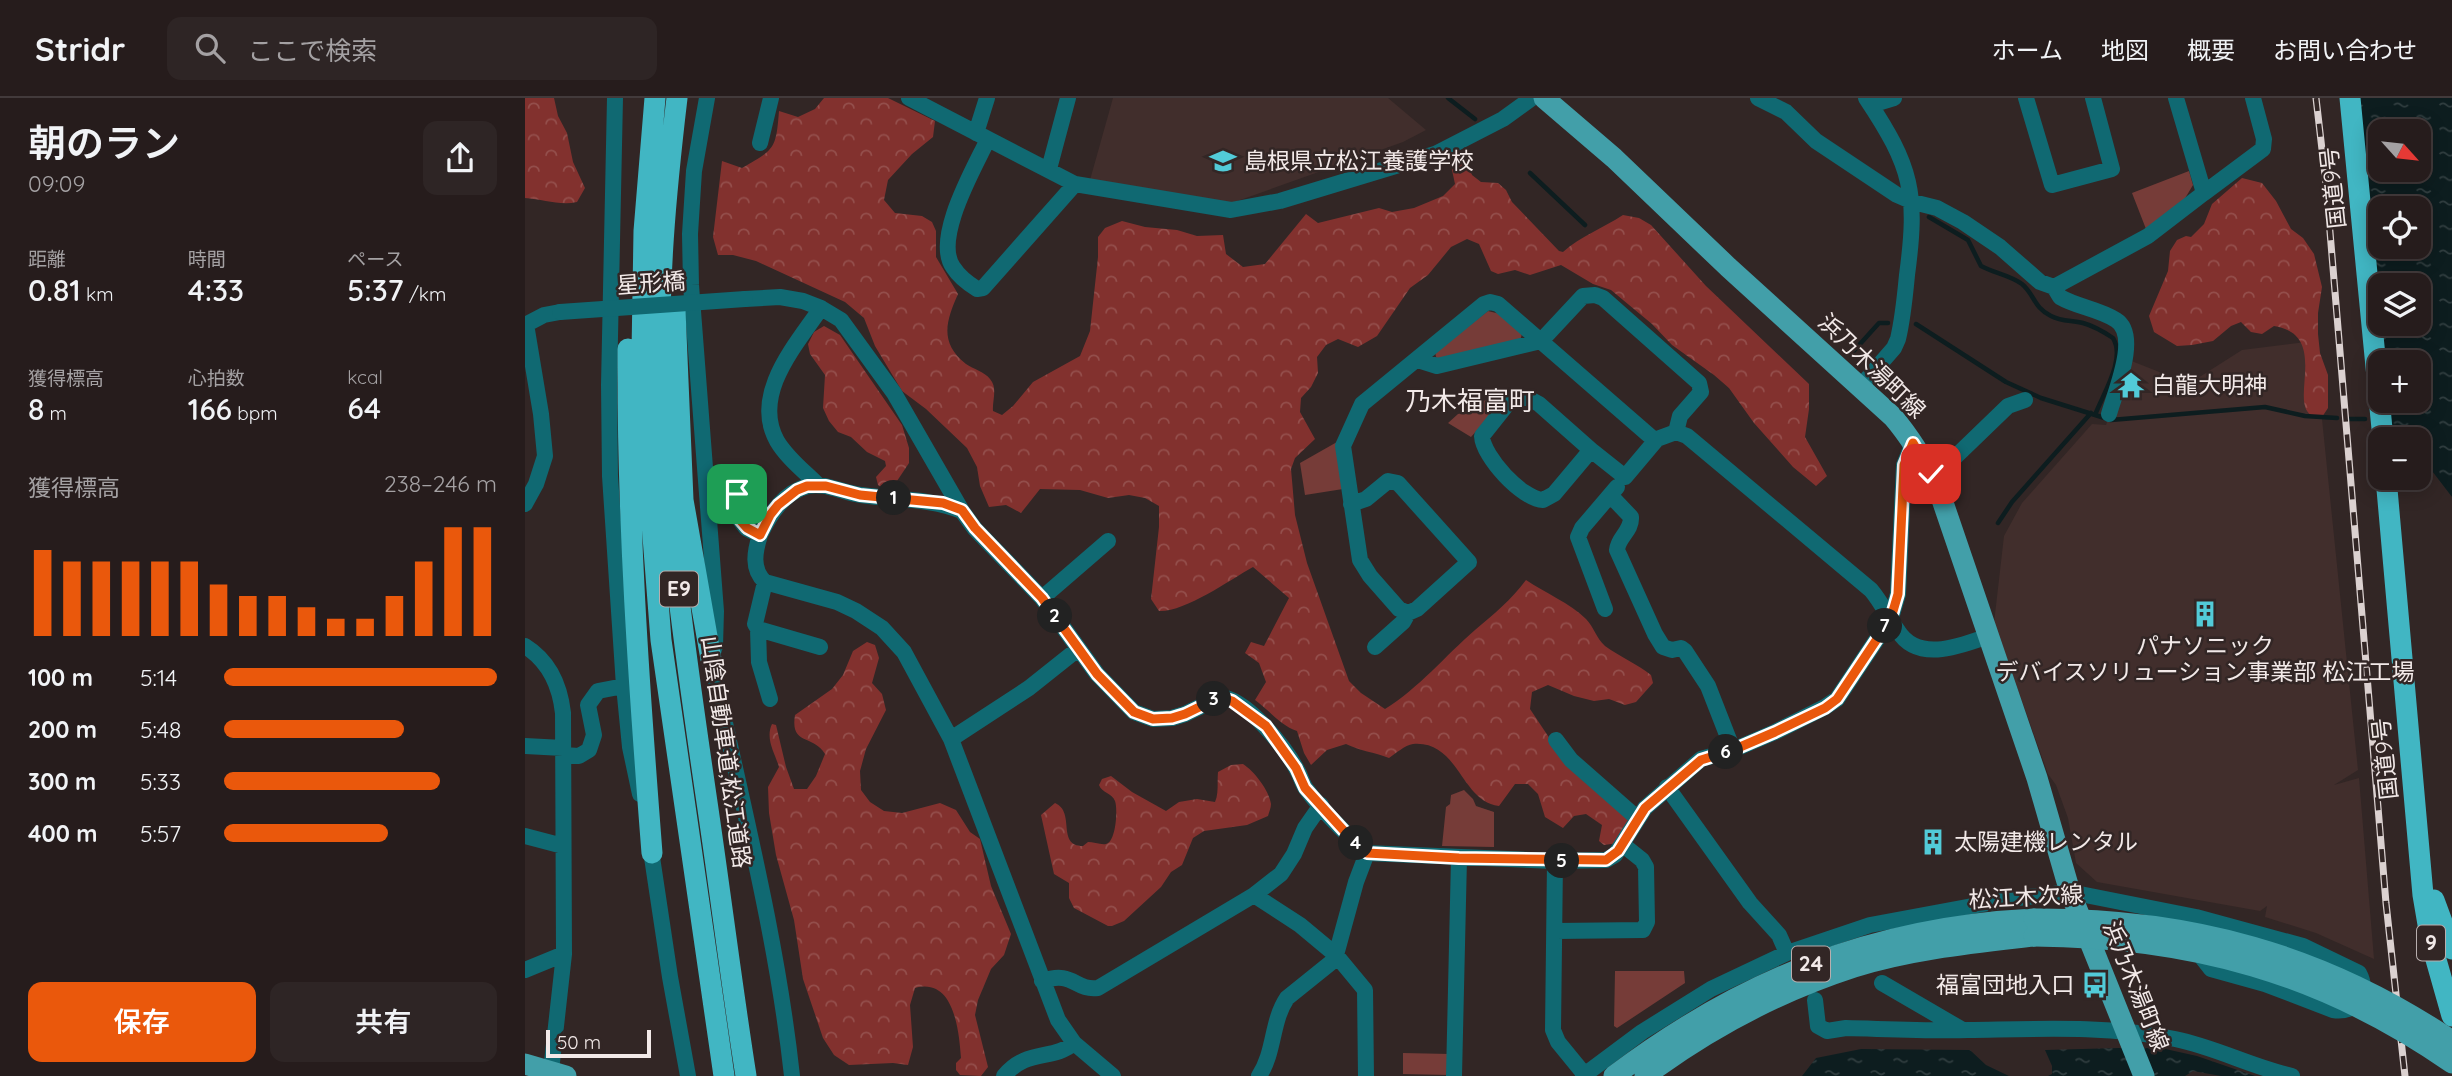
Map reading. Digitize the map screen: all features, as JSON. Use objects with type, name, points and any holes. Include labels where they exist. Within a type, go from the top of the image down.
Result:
[{"type":"highway","name":"E9","points":[[655,98],[644,231],[642,353],[648,472],[661,640],[724,1076]]},
{"type":"highway","name":"山陰自動車道;松江道路","points":[[677,98],[662,252],[661,377],[670,509],[686,660],[746,1076]]},
{"type":"highway","name":"国道9号","points":[[2350,98],[2382,427]]},
{"type":"highway","points":[[669,172],[683,500],[711,659]]},
{"type":"highway","points":[[644,231],[629,286],[628,404],[641,717],[652,853]]},
{"type":"highway","name":"国道9号","points":[[2387,490],[2423,895],[2431,942],[2452,1016]]},
{"type":"highway","name":"国道9号","points":[[2422,868],[2448,941]]},
{"type":"main road","name":"浜乃木湯町線","points":[[1544,98],[1614,158],[1728,267],[1893,417],[1913,443],[1937,485],[2037,778],[2070,892],[2144,1076]]},
{"type":"main road","name":"松江木次線","points":[[1614,1076],[1704,1014],[1770,980],[1838,954],[1931,930],[2001,920],[2034,928],[2146,942],[2229,958],[2299,981],[2347,1001],[2420,1041],[2452,1063]]},
{"type":"main road","name":"松江木次線","points":[[1645,1076],[1691,1044],[1741,1016],[1790,992],[1854,967],[2034,928],[2142,923],[2245,944],[2311,966],[2370,992],[2452,1041]]},
{"type":"main road","points":[[525,1065],[558,1074]]},
{"type":"street","points":[[615,98],[609,385],[610,476],[624,686],[630,747],[652,853],[688,1076]]},
{"type":"street","points":[[706,98],[694,171],[690,234],[691,285],[716,611],[715,646],[711,659],[764,905],[788,1038],[792,1076]]},
{"type":"street","points":[[760,143],[771,98]]},
{"type":"street","points":[[910,98],[1075,184],[1210,208],[1246,209],[1435,154],[1503,119],[1532,98]]},
{"type":"street","points":[[987,98],[982,136],[954,210],[948,253],[953,268],[977,289],[983,288],[1075,184]]},
{"type":"street","points":[[1048,169],[1068,98]]},
{"type":"street","points":[[1758,98],[1786,112],[1816,141],[1896,195],[1937,208],[1963,222],[2000,247],[2040,282],[2055,287],[2148,236],[2263,149],[2264,139],[2253,98]]},
{"type":"street","points":[[1860,387],[1898,339],[1913,231],[1913,202],[1904,166],[1868,102],[1893,98]]},
{"type":"street","points":[[2027,98],[2052,185],[2112,169],[2093,98]]},
{"type":"street","points":[[2176,98],[2204,193]]},
{"type":"street","points":[[2055,287],[2057,294],[2064,300],[2111,317],[2123,326],[2126,333],[2127,351],[2109,414]]},
{"type":"street","points":[[1418,360],[1437,366],[1541,341],[1583,296],[1595,295],[1603,298],[1699,383],[1701,391],[1680,416],[1676,432]]},
{"type":"street","name":"星形橋","points":[[525,324],[560,312],[745,299],[780,298],[803,301],[821,308]]},
{"type":"street","points":[[1408,613],[1399,609],[1370,576],[1360,560],[1343,446],[1362,404],[1484,304],[1498,304],[1651,437],[1657,439]]},
{"type":"street","points":[[818,485],[777,439],[769,415],[769,401],[783,363],[821,308],[841,320],[894,393],[975,528],[1042,598],[1097,674],[1131,709],[1146,718],[1161,719],[1185,714],[1220,697],[1232,701],[1266,726],[1296,768],[1305,788],[1367,853],[1555,861],[1606,860],[1615,855],[1637,818],[1667,787],[1701,760],[1733,750],[1825,708],[1837,699],[1891,618],[1898,594],[1904,465],[1913,443]]},
{"type":"street","points":[[525,324],[541,414],[545,456],[536,484],[525,504]]},
{"type":"street","points":[[1591,450],[1549,499],[1537,500],[1494,464],[1484,448],[1482,436],[1509,402],[1526,397],[1539,404],[1625,477]]},
{"type":"street","points":[[1931,474],[1950,462],[2008,406],[2025,400]]},
{"type":"street","points":[[1605,609],[1578,537],[1582,528],[1657,439],[1676,432],[1687,436],[1871,590],[1898,633],[1907,641],[1927,650],[1958,646],[1988,636]]},
{"type":"street","points":[[1351,504],[1366,499],[1388,481],[1398,483],[1469,562],[1417,609],[1408,613],[1403,622],[1375,647]]},
{"type":"street","points":[[962,510],[935,502],[860,495],[818,485],[807,486],[787,497],[770,515],[760,535],[755,564],[765,582],[837,602],[882,628],[904,652],[951,739],[1058,1020],[1074,1043],[1113,1076]]},
{"type":"street","points":[[707,491],[728,488],[737,494],[742,503],[740,520],[747,528],[760,535]]},
{"type":"street","points":[[1610,495],[1631,517],[1630,526],[1621,538],[1617,550],[1654,634],[1663,648],[1685,650],[1708,686],[1733,750]]},
{"type":"street","points":[[1042,598],[1108,541]]},
{"type":"street","points":[[765,582],[755,624],[758,629],[759,663],[770,699]]},
{"type":"street","points":[[758,629],[820,647]]},
{"type":"street","points":[[525,646],[541,658],[559,689],[563,713],[564,954],[558,1074]]},
{"type":"street","points":[[951,739],[1029,688],[1079,649]]},
{"type":"street","points":[[525,746],[579,755],[589,750],[594,735],[588,705],[598,691],[624,686]]},
{"type":"street","points":[[1556,740],[1571,760],[1637,818]]},
{"type":"street","points":[[1667,787],[1750,903],[1779,935],[1787,953]]},
{"type":"street","points":[[1042,981],[1061,976],[1087,988],[1098,988],[1254,895],[1281,874],[1294,854],[1305,828],[1321,805]]},
{"type":"street","points":[[525,836],[563,846]]},
{"type":"street","points":[[1556,931],[1643,930],[1647,922],[1646,867],[1642,860],[1622,844]]},
{"type":"street","points":[[1259,1076],[1271,1052],[1273,1032],[1282,1005],[1333,961],[1336,955],[1367,853]]},
{"type":"street","points":[[1454,1076],[1459,858]]},
{"type":"street","points":[[1555,861],[1553,1030],[1558,1042],[1584,1075],[1641,1032],[1711,989],[1787,953],[1870,925],[1909,916],[2070,892],[2196,917],[2302,946],[2359,973],[2364,981],[2364,992],[2358,1004],[2342,1012],[2211,968],[2200,955],[2196,917]]},
{"type":"street","points":[[1254,895],[1300,925],[1336,955],[1365,989],[1366,1076]]},
{"type":"street","points":[[2448,941],[2452,957]]},
{"type":"street","points":[[525,970],[564,954]]},
{"type":"street","points":[[1882,983],[1964,1030]]},
{"type":"street","points":[[1815,1000],[1818,1026],[1827,1031],[1846,1028],[2043,1029],[2177,1039],[2260,1068],[2292,1076]]},
{"type":"street","points":[[1005,1076],[1014,1065],[1029,1057],[1068,1048],[1074,1043]]},
{"type":"shaded area","name":"島根県立松江養護学校","points":[[1113,98],[1388,98],[1426,130],[1403,142],[1226,205],[1090,180]]},
{"type":"shaded area","points":[[2189,171],[2193,185],[2184,200],[2146,229],[2132,193]]},
{"type":"shaded area","points":[[1488,311],[1500,314],[1522,334],[1519,344],[1437,361],[1435,352]]},
{"type":"shaded area","points":[[2314,341],[2358,770],[2334,785],[2359,778],[2374,959],[2316,933],[2265,917],[2267,906],[2260,911],[2097,882],[2076,863],[2068,818],[2056,785],[2048,774],[1994,623],[2004,536],[2022,503],[2092,424],[2106,425],[2129,360],[2177,379],[2198,378],[2242,350]]},
{"type":"shaded area","points":[[1498,398],[1503,401],[1471,437],[1448,423],[1458,414],[1479,410],[1478,402]]},
{"type":"shaded area","points":[[1337,442],[1343,489],[1305,495],[1300,463]]},
{"type":"shaded area","points":[[1464,790],[1476,806],[1494,812],[1494,847],[1442,846],[1446,807],[1450,804],[1451,795]]},
{"type":"shaded area","points":[[1615,971],[1684,971],[1685,983],[1617,1028],[1614,1026]]},
{"type":"shaded area","points":[[1403,1053],[1450,1054],[1449,1075],[1403,1074]]},
{"type":"green space","points":[[525,98],[554,98],[558,116],[567,133],[573,162],[585,188],[577,202],[558,203],[525,198]]},
{"type":"green space","points":[[824,98],[888,98],[935,121],[933,137],[912,154],[888,180],[884,200],[895,213],[922,216],[932,222],[936,231],[936,257],[958,294],[948,322],[948,340],[957,356],[990,379],[994,390],[993,411],[1002,415],[1033,382],[1080,356],[1090,331],[1098,237],[1105,228],[1122,221],[1197,236],[1223,235],[1226,254],[1243,267],[1265,264],[1306,214],[1318,223],[1379,208],[1392,212],[1414,208],[1443,196],[1455,184],[1452,170],[1456,162],[1463,160],[1469,164],[1472,175],[1481,182],[1498,183],[1506,190],[1512,202],[1559,251],[1563,252],[1623,215],[1639,218],[1651,225],[1706,286],[1809,384],[1805,437],[1827,476],[1816,486],[1793,467],[1754,423],[1729,388],[1672,345],[1652,324],[1611,290],[1593,284],[1561,265],[1530,275],[1515,270],[1498,274],[1491,271],[1479,244],[1467,239],[1451,247],[1428,275],[1410,288],[1377,336],[1358,347],[1338,339],[1326,345],[1317,357],[1318,373],[1301,398],[1300,412],[1315,439],[1295,458],[1291,469],[1295,515],[1307,563],[1349,681],[1361,693],[1385,709],[1421,682],[1526,580],[1580,613],[1605,646],[1651,675],[1653,683],[1636,702],[1625,705],[1609,699],[1594,701],[1574,696],[1548,685],[1532,692],[1530,709],[1552,742],[1629,818],[1618,843],[1604,845],[1599,841],[1602,825],[1586,814],[1574,816],[1563,828],[1545,817],[1538,794],[1528,784],[1515,784],[1499,806],[1486,802],[1467,784],[1441,751],[1428,745],[1410,745],[1389,758],[1346,744],[1327,750],[1311,765],[1297,731],[1255,700],[1266,682],[1259,663],[1245,653],[1251,642],[1264,646],[1289,598],[1253,567],[1194,601],[1181,607],[1159,611],[1151,599],[1159,506],[1145,498],[1129,495],[1108,498],[1080,490],[1040,489],[1021,513],[1006,505],[989,507],[980,486],[977,467],[967,448],[926,409],[902,391],[875,346],[864,318],[845,302],[756,261],[733,255],[718,255],[713,237],[722,161],[742,168],[753,162],[772,147],[777,133],[779,111],[798,117],[815,109]]},
{"type":"green space","points":[[2242,178],[2262,183],[2276,201],[2291,229],[2303,238],[2314,254],[2322,287],[2318,313],[2320,353],[2328,375],[2328,408],[2322,417],[2311,415],[2305,408],[2305,354],[2300,342],[2291,332],[2274,326],[2262,334],[2251,332],[2241,322],[2231,326],[2213,341],[2177,346],[2154,332],[2149,316],[2168,271],[2170,251],[2177,240],[2191,237],[2204,224],[2212,204]]},
{"type":"green space","points":[[824,326],[840,335],[902,425],[909,448],[909,463],[893,487],[884,489],[878,485],[876,477],[886,466],[885,461],[867,452],[851,437],[838,432],[823,408],[825,375],[810,354],[808,344],[814,332]]},
{"type":"green space","points":[[867,642],[875,645],[879,658],[872,683],[882,694],[886,710],[866,749],[860,771],[861,790],[870,802],[884,811],[902,813],[940,803],[956,810],[970,832],[980,839],[991,886],[1011,934],[1004,955],[991,969],[978,1000],[975,1015],[988,1067],[981,1076],[960,1075],[956,1070],[956,1063],[961,1058],[959,1035],[947,999],[939,991],[928,987],[915,988],[910,1005],[913,1047],[908,1065],[849,1065],[834,1055],[823,1038],[803,979],[794,920],[776,855],[769,813],[768,787],[779,767],[770,741],[770,730],[772,724],[776,725],[794,789],[807,789],[825,754],[815,744],[799,736],[794,725],[795,715],[832,689],[843,675],[853,651]]},
{"type":"green space","points":[[1243,764],[1256,776],[1267,793],[1271,804],[1268,816],[1247,825],[1204,831],[1193,838],[1182,865],[1171,872],[1161,887],[1124,921],[1108,926],[1074,908],[1069,898],[1069,883],[1054,874],[1041,815],[1055,803],[1061,807],[1064,814],[1070,841],[1083,846],[1088,842],[1106,844],[1114,832],[1116,805],[1114,798],[1099,785],[1102,779],[1111,776],[1132,792],[1166,811],[1179,802],[1197,799],[1215,802],[1218,772],[1231,765]]},
{"type":"water","points":[[2358,98],[2452,98],[2452,497],[2431,470],[2431,427],[2391,426],[2389,413],[2431,413],[2431,350],[2382,350],[2381,336],[2431,336],[2431,273],[2375,273],[2373,259],[2431,259],[2431,196],[2368,196],[2368,204]]},
{"type":"water","points":[[2161,1048],[2197,1056],[2255,1076],[2221,1076],[2193,1071],[2185,1076],[2048,1076],[2052,1074],[2052,1066],[2045,1050]]},
{"type":"water","points":[[1861,1049],[1970,1050],[1986,1065],[2009,1076],[1802,1076],[1816,1058]]},
{"type":"waterway","points":[[1448,98],[1475,119]]},
{"type":"waterway","points":[[1530,173],[1585,225]]},
{"type":"waterway","points":[[1929,217],[1968,240],[1981,266],[2022,284],[2037,305],[2051,316],[2087,324],[2113,338],[2117,356],[2115,366],[2095,415]]},
{"type":"waterway","points":[[1851,354],[1879,323],[1888,323]]},
{"type":"waterway","points":[[1916,324],[2006,382],[2041,398],[2111,420],[2265,407],[2305,416],[2337,418]]},
{"type":"waterway","points":[[1998,523],[2012,502],[2091,413]]},
{"type":"waterway","points":[[2349,419],[2365,419]]},
{"type":"railway","points":[[2316,98],[2326,184],[2386,903],[2405,1076]]},
{"type":"place","name":"島根県立松江養護学校","points":[[1223,161]]},
{"type":"place","name":"白龍大明神","points":[[2131,385]]},
{"type":"place","name":"パナソニック デバイスソリューション事業部 松江工場","points":[[2205,614]]},
{"type":"place","name":"太陽建機レンタル","points":[[1933,842]]},
{"type":"place","name":"福富団地入口","points":[[2095,985]]},
{"type":"district","name":"乃木福富町","points":[[1470,401]]},
{"type":"route","points":[[737,494],[742,503],[740,520],[747,528],[760,535],[778,505],[797,490],[807,486],[826,486],[860,495],[943,503],[962,510],[975,528],[1042,598],[1097,674],[1134,712],[1146,718],[1172,718],[1216,698],[1225,697],[1232,701],[1266,726],[1296,768],[1305,788],[1367,853],[1555,861],[1611,858],[1645,808],[1701,760],[1775,732],[1825,708],[1837,699],[1891,618],[1898,594],[1904,465],[1913,443],[1931,474]]}]
